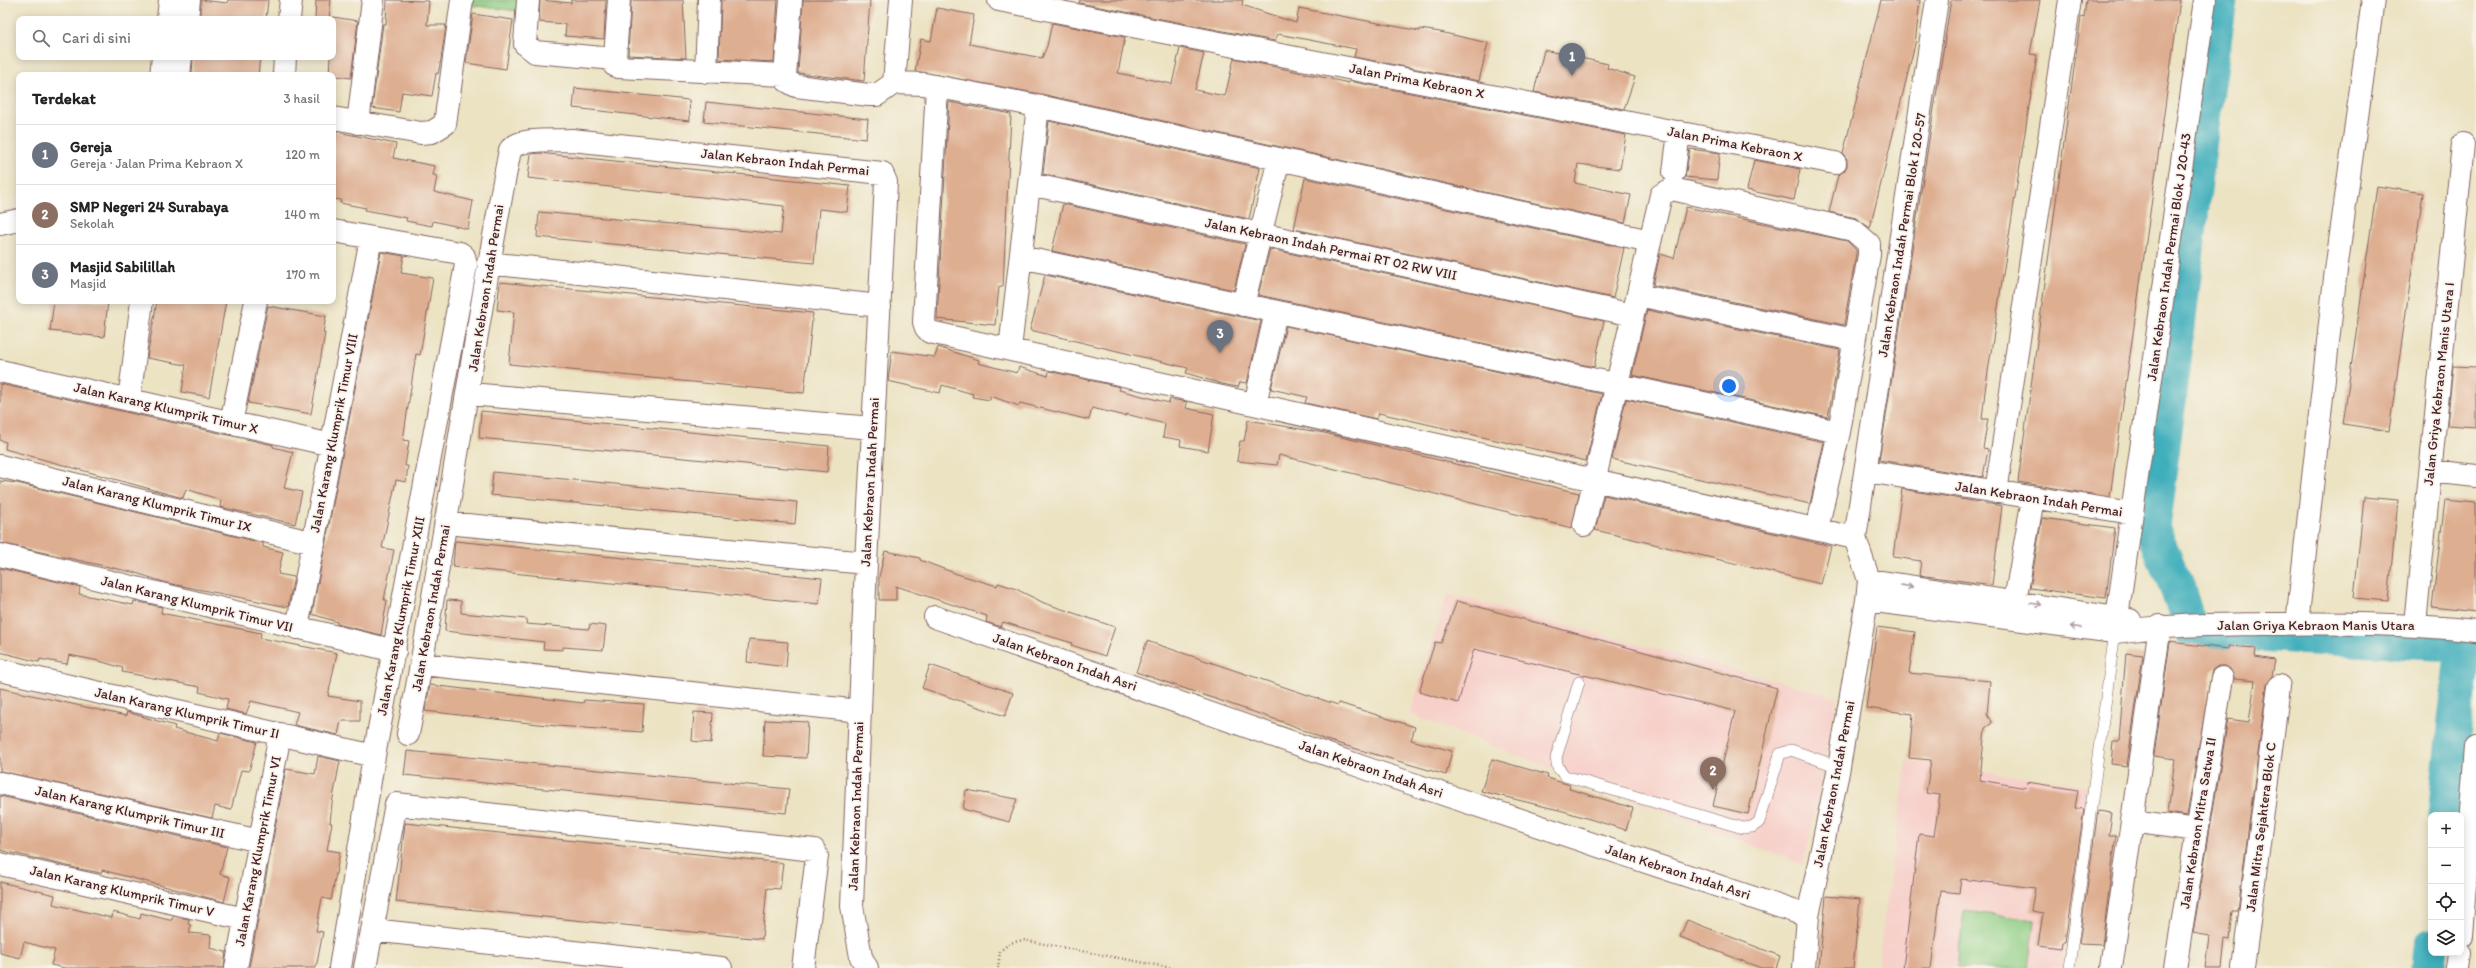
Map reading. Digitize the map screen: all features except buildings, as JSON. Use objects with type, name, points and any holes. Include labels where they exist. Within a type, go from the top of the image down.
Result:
[{"type":"street","points":[[168,16],[170,0]]},
{"type":"street","points":[[187,16],[189,0]]},
{"type":"street","points":[[289,16],[291,0]]},
{"type":"street","points":[[358,123],[373,0]]},
{"type":"street","points":[[336,119],[421,133],[432,132],[445,124],[462,0]]},
{"type":"street","points":[[528,0],[525,44],[528,49],[535,52],[614,59]]},
{"type":"street","points":[[619,0],[614,59],[614,65],[618,67],[786,75]]},
{"type":"street","points":[[706,72],[709,0]]},
{"type":"street","points":[[791,0],[786,75],[787,81],[796,86],[876,95],[915,85],[1038,106],[1650,241]]},
{"type":"street","points":[[901,0],[915,85],[924,322],[926,328],[930,332],[1855,538],[1868,590],[2115,624]]},
{"type":"street","name":"Jalan Prima Kebraon X","points":[[1000,0],[1835,163]]},
{"type":"street","name":"Jalan Kebraon Indah Permai Blok I 20-57","points":[[1855,538],[1937,0]]},
{"type":"street","points":[[1996,492],[2070,0]]},
{"type":"street","name":"Jalan Kebraon Indah Permai Blok J 20-43","points":[[2132,513],[2205,0]]},
{"type":"street","points":[[2297,624],[2335,278],[2373,0]]},
{"type":"street","points":[[161,72],[163,60]]},
{"type":"street","points":[[179,72],[181,60]]},
{"type":"street","points":[[284,72],[285,60]]},
{"type":"street","points":[[1010,349],[1038,106]]},
{"type":"street","points":[[1674,172],[1679,132]]},
{"type":"street","name":"Jalan Kebraon Indah Permai","points":[[408,734],[422,664],[469,394],[488,263],[510,150],[513,145],[523,142],[572,140],[882,173],[886,182],[866,563],[852,906],[861,957],[867,968]]},
{"type":"street","name":"Jalan Griya Kebraon Manis Utara I","points":[[2415,624],[2463,144]]},
{"type":"street","points":[[1243,305],[1279,159]]},
{"type":"street","name":"Jalan Kebraon Indah Permai RT 02 RW VIII","points":[[1030,184],[1261,234],[1635,305],[1854,340]]},
{"type":"street","points":[[1584,525],[1661,195],[1666,190],[1678,189],[1853,230],[1869,244],[1869,255],[1839,432],[1817,529]]},
{"type":"street","points":[[0,224],[16,221]]},
{"type":"street","points":[[336,232],[371,238]]},
{"type":"street","name":"Jalan Karang Klumprik Timur XIII","points":[[340,968],[374,756],[395,651],[466,265],[464,256],[460,253],[371,238]]},
{"type":"street","name":"Jalan Karang Klumprik Timur VIII","points":[[297,628],[371,238]]},
{"type":"street","points":[[1021,257],[1839,432]]},
{"type":"street","points":[[488,263],[880,306]]},
{"type":"street","points":[[129,400],[142,304]]},
{"type":"street","points":[[231,423],[255,304]]},
{"type":"street","points":[[1255,404],[1276,312]]},
{"type":"street","name":"Jalan Karang Klumprik Timur X","points":[[0,371],[332,445]]},
{"type":"street","points":[[469,394],[873,428]]},
{"type":"street","name":"Jalan Karang Klumprik Timur IX","points":[[0,466],[314,543]]},
{"type":"street","name":"Jalan Kebraon Indah Permai","points":[[1866,471],[2132,513],[2115,624]]},
{"type":"street","points":[[2431,471],[2476,476]]},
{"type":"street","points":[[2015,601],[2033,498]]},
{"type":"street","points":[[446,523],[866,563]]},
{"type":"street","name":"Jalan Karang Klumprik Timur VII","points":[[0,555],[395,651]]},
{"type":"street","name":"Jalan Kebraon Indah Permai","points":[[1804,968],[1808,916],[1839,767],[1868,590]]},
{"type":"street","points":[[1942,600],[2015,601],[2115,624]]},
{"type":"street","name":"Jalan Kebraon Indah Asri","points":[[935,617],[1371,770],[1808,916]]},
{"type":"street","name":"Jalan Griya Kebraon Manis Utara","points":[[2115,624],[2160,632],[2195,626],[2297,624],[2415,624],[2476,631]]},
{"type":"street","points":[[2111,968],[2160,632]]},
{"type":"street","points":[[422,664],[860,711]]},
{"type":"street","name":"Jalan Karang Klumprik Timur II","points":[[0,670],[374,756]]},
{"type":"street","name":"Jalan Kebraon Mitra Satwa II","points":[[2175,968],[2222,678]]},
{"type":"street","name":"Jalan Mitra Sejahtera Blok C","points":[[2243,968],[2279,686]]},
{"type":"street","name":"Jalan Karang Klumprik Timur VI","points":[[236,968],[280,734]]},
{"type":"street","points":[[2462,920],[2476,747]]},
{"type":"street","name":"Jalan Karang Klumprik Timur III","points":[[0,783],[260,841]]},
{"type":"street","points":[[365,968],[396,804],[814,850],[817,856],[803,968]]},
{"type":"street","points":[[2132,821],[2197,830]]},
{"type":"street","name":"Jalan Karang Klumprik Timur V","points":[[0,864],[245,918]]},
{"type":"street","points":[[372,930],[721,968]]},
{"type":"street","points":[[2458,968],[2460,956]]},
{"type":"lane","points":[[2069,968],[2115,624]]},
{"type":"lane","points":[[1579,682],[1556,758],[1558,768],[1564,776],[1747,828],[1759,822],[1780,754],[1784,751],[1791,750],[1839,767]]},
{"type":"path","points":[[998,968],[1000,951],[1010,943],[1023,940],[1172,968]]},
{"type":"shaded area","points":[[1447,594],[1837,697],[1804,865],[1410,714]]},
{"type":"shaded area","points":[[1907,760],[2088,786],[2062,968],[1877,968]]},
{"type":"green space","points":[[470,0],[519,0],[517,11],[470,5]]},
{"type":"green space","points":[[1964,911],[2034,920],[2028,968],[1957,968]]},
{"type":"waterway","points":[[2220,0],[2200,139],[2171,386],[2152,528],[2178,590],[2191,631],[2476,645]]},
{"type":"waterway","points":[[2445,812],[2463,644]]},
{"type":"waterway","points":[[2429,968],[2430,956]]},
{"type":"place","name":"Gereja","points":[[1572,76]]},
{"type":"place","name":"Masjid Sabilillah","points":[[1220,353]]},
{"type":"place","name":"SMP Negeri 24 Surabaya","points":[[1713,790]]}]
